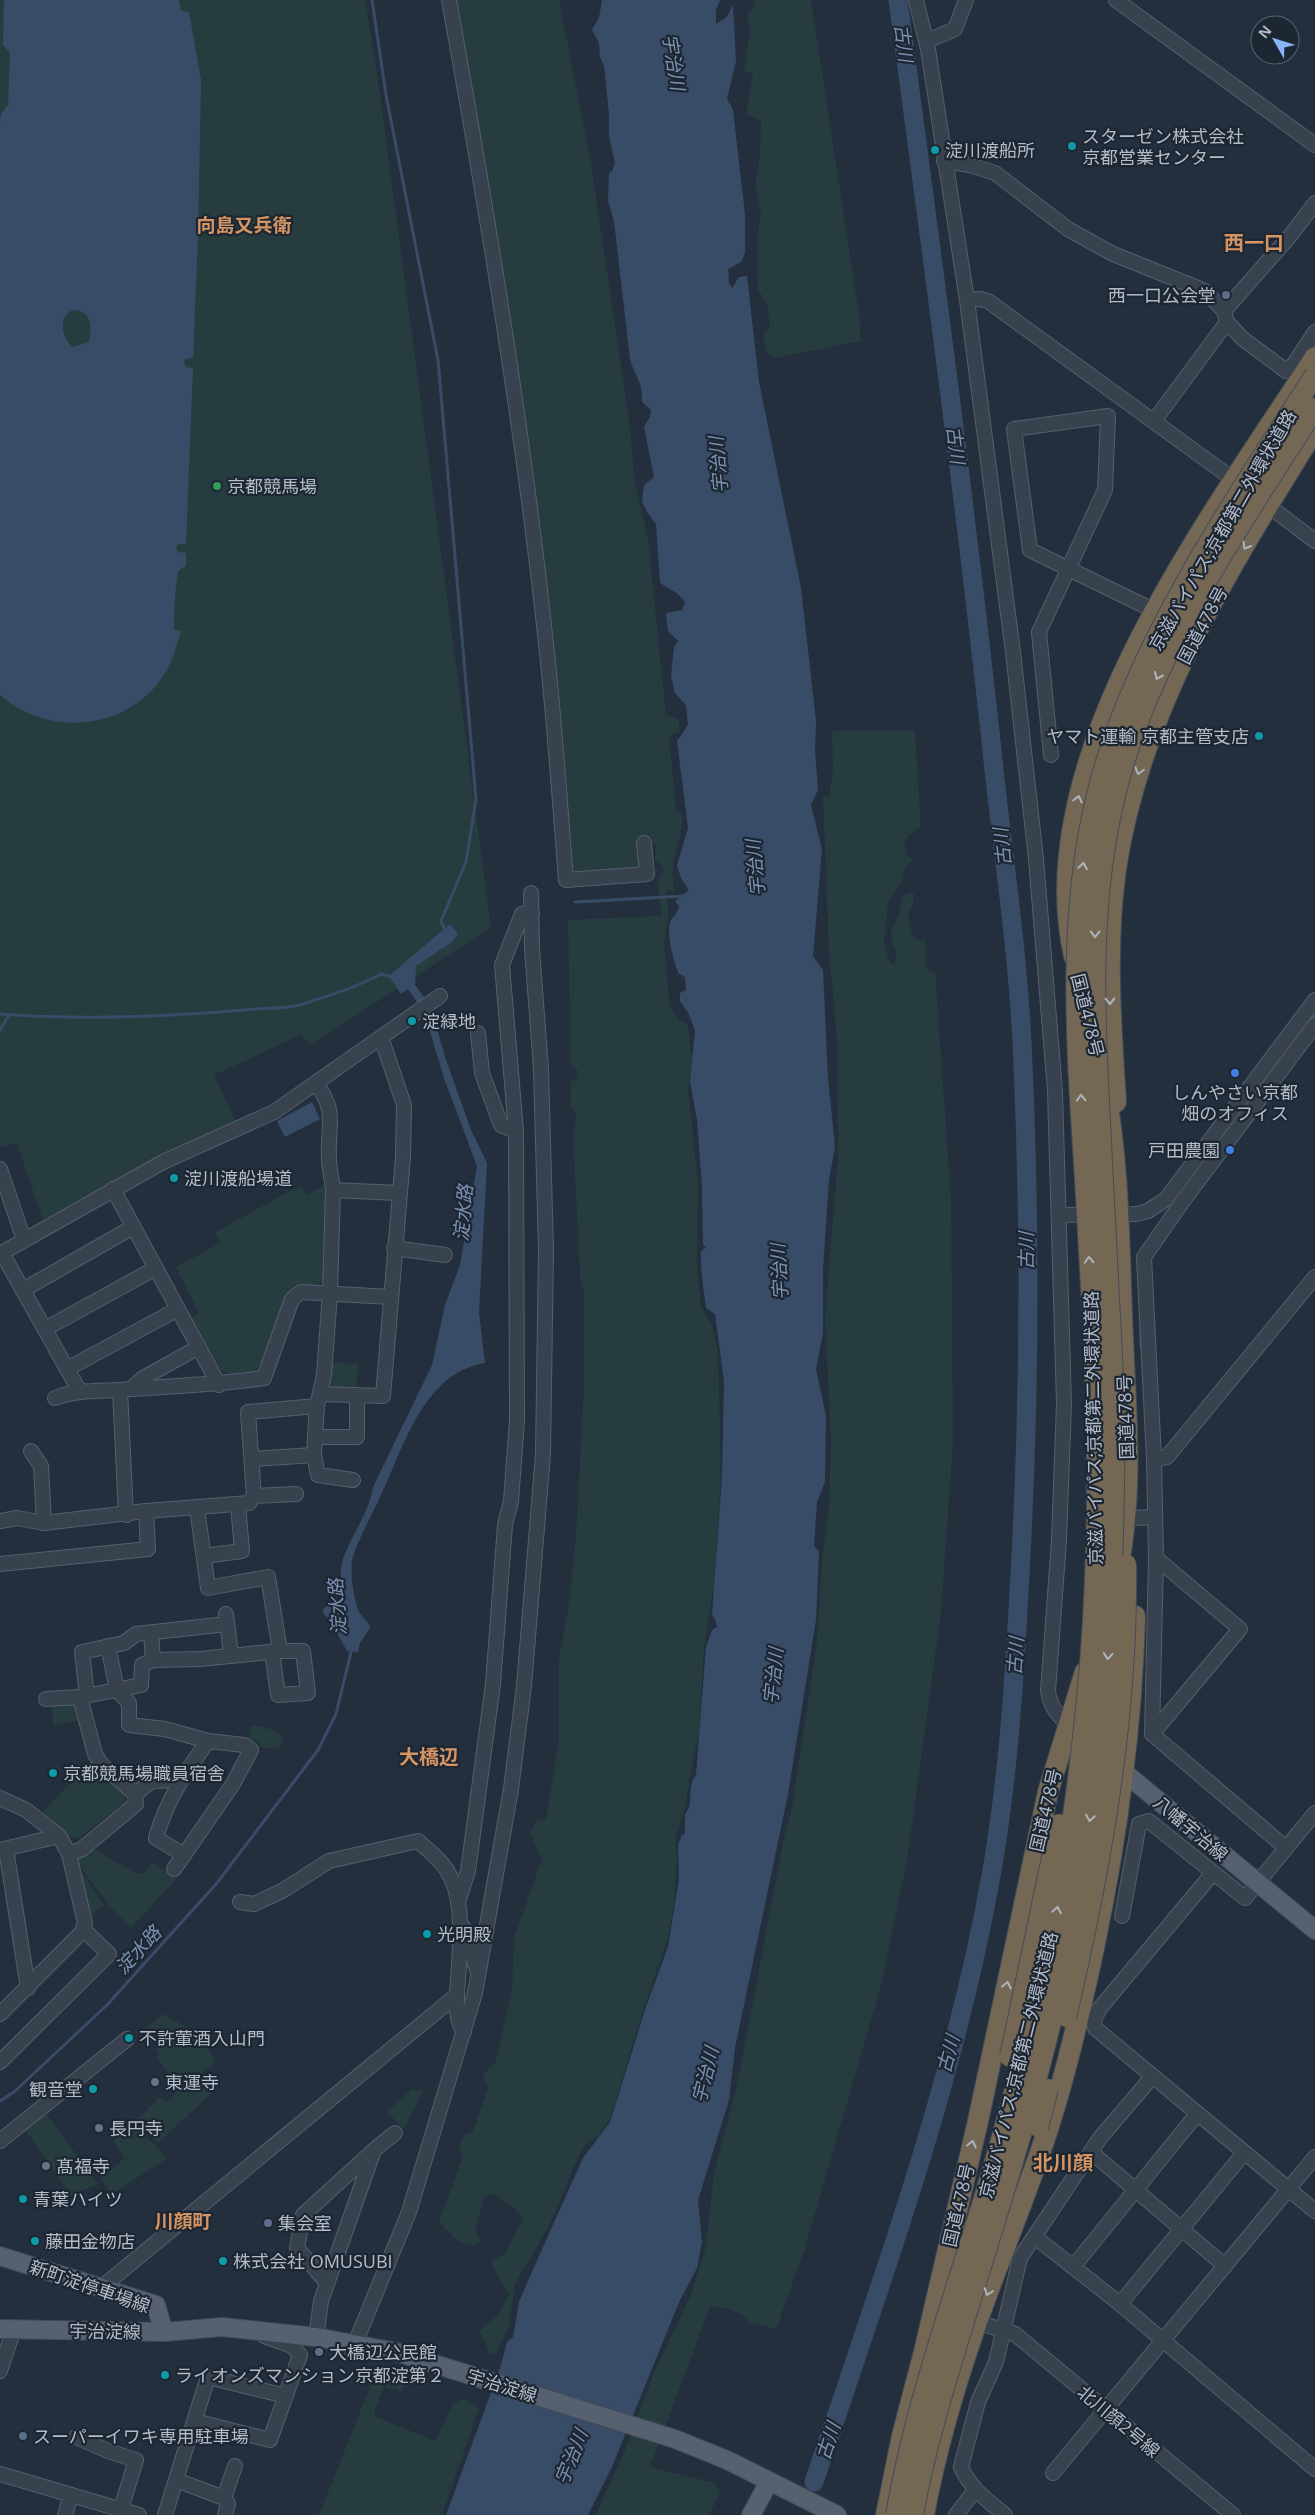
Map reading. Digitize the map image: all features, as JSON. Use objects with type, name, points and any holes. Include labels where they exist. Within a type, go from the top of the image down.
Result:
[{"type":"highway","name":"国道478号","points":[[886,2515],[902,2436],[924,2352],[978,2121],[1048,1792],[1116,1579],[1123,1546],[1127,1476],[1121,1214],[1110,1114],[1068,931],[1067,884],[1071,831],[1084,773],[1120,679],[1155,612],[1235,480],[1315,357]]},
{"type":"highway","name":"京滋バイパス;京都第二外環状道路","points":[[896,2515],[924,2395],[990,2178],[1034,2018],[1067,1856],[1086,1712],[1095,1581],[1097,1457],[1077,1008],[1078,917],[1086,847],[1096,796],[1109,751],[1145,663],[1219,528],[1315,375]]},
{"type":"highway","name":"京滋バイパス;京都第二外環状道路","points":[[913,2515],[941,2399],[1040,2066],[1065,1958],[1082,1868],[1095,1780],[1109,1644],[1114,1515],[1114,1395],[1095,1011],[1096,917],[1104,848],[1126,756],[1160,671],[1229,545],[1315,408]]},
{"type":"highway","name":"国道478号","points":[[924,2515],[943,2428],[977,2322],[1048,2129],[1077,2029],[1104,1897],[1125,1773],[1144,1517],[1121,1214],[1111,1013],[1111,913],[1122,833],[1142,758],[1168,691],[1206,616],[1315,429]]},
{"type":"highway","points":[[1001,2256],[1038,2126],[1075,1978],[1108,1806],[1122,1709],[1127,1624],[1125,1532],[1114,1395]]},
{"type":"highway","points":[[924,2352],[952,2269],[1008,2068],[1073,1753],[1086,1712]]},
{"type":"main road","name":"八幡宇治線","points":[[1068,1725],[1315,1930]]},
{"type":"main road","name":"新町淀停車場線","points":[[0,2256],[156,2305],[164,2332]]},
{"type":"main road","name":"宇治淀線","points":[[7,2329],[164,2332],[222,2326],[316,2337],[396,2352],[666,2436],[752,2472],[831,2514]]},
{"type":"main road","points":[[751,2515],[769,2482]]},
{"type":"street","points":[[449,0],[481,178],[520,439],[547,653],[566,880],[647,874],[644,843]]},
{"type":"street","points":[[916,0],[926,40],[967,300],[1013,652],[1036,859],[1055,1090],[1064,1404],[1059,1540],[1048,1691],[1050,1703],[1054,1711],[1068,1725]]},
{"type":"street","points":[[926,40],[954,29],[966,0]]},
{"type":"street","points":[[1116,0],[1315,145]]},
{"type":"street","points":[[944,161],[970,165],[995,173],[1068,229],[1111,254],[1205,291],[1243,339],[1286,371],[1294,364],[1315,332]]},
{"type":"street","points":[[1154,421],[1225,317],[1315,203]]},
{"type":"street","points":[[967,300],[980,299],[988,301],[1235,480],[1315,541]]},
{"type":"street","points":[[1051,754],[1039,632],[1106,490],[1108,416],[1122,398]]},
{"type":"street","points":[[1108,416],[1014,429],[1030,550],[1155,612]]},
{"type":"street","points":[[358,2346],[409,2212],[464,2032],[478,1974],[508,1807],[524,1686],[543,1454],[546,1241],[541,1068],[532,949],[530,893]]},
{"type":"street","points":[[464,2032],[459,2026],[457,1995],[458,1908],[468,1871],[493,1684],[505,1525],[511,1501],[517,1420],[516,1131],[502,965],[522,914],[532,913]]},
{"type":"street","points":[[1152,1734],[1156,1558],[1144,1517],[1154,1459],[1144,1257],[1178,1196],[1315,1000]]},
{"type":"street","points":[[80,1392],[1,1253],[163,1162],[274,1112],[430,1004]]},
{"type":"street","points":[[1060,1215],[1121,1214],[1148,1211],[1178,1196],[1315,1025]]},
{"type":"street","points":[[478,1033],[482,1073],[500,1126],[516,1131]]},
{"type":"street","points":[[0,1521],[17,1518],[44,1523],[126,1515],[146,1511],[250,1503],[254,1496],[248,1412],[357,1395],[382,1396],[403,1157],[404,1105],[381,1037]]},
{"type":"street","points":[[316,1084],[326,1096],[331,1112],[329,1158],[333,1190],[330,1293],[314,1455],[318,1475],[353,1480]]},
{"type":"street","points":[[0,1170],[5,1198],[24,1240]]},
{"type":"street","points":[[113,1189],[219,1385]]},
{"type":"street","points":[[333,1190],[399,1193]]},
{"type":"street","points":[[23,1290],[133,1227]]},
{"type":"street","points":[[394,1248],[445,1255]]},
{"type":"street","points":[[45,1329],[156,1268]]},
{"type":"street","points":[[1154,1459],[1167,1457],[1315,1277]]},
{"type":"street","points":[[55,1398],[80,1392],[219,1385],[264,1378],[292,1299],[301,1292],[391,1297]]},
{"type":"street","points":[[67,1369],[178,1309]]},
{"type":"street","points":[[126,1389],[199,1347]]},
{"type":"street","points":[[126,1389],[126,1515]]},
{"type":"street","points":[[315,1436],[357,1437],[357,1395]]},
{"type":"street","points":[[32,1451],[41,1466],[44,1523]]},
{"type":"street","points":[[252,1458],[314,1455]]},
{"type":"street","points":[[254,1496],[296,1494]]},
{"type":"street","points":[[204,1556],[242,1551],[238,1504]]},
{"type":"street","points":[[46,1699],[84,1697],[141,1685],[142,1665],[153,1660],[200,1659],[231,1654],[276,1652],[268,1577],[208,1588],[197,1508]]},
{"type":"street","points":[[0,1564],[148,1550],[146,1511]]},
{"type":"street","points":[[1152,1734],[1240,1629],[1156,1558]]},
{"type":"street","points":[[70,1854],[82,1848],[136,1804],[135,1794],[102,1765],[95,1754],[84,1697],[82,1652],[124,1643],[136,1634],[227,1619],[231,1654]]},
{"type":"street","points":[[151,1633],[153,1660]]},
{"type":"street","points":[[108,1646],[117,1690],[129,1703],[129,1725],[165,1729],[208,1740],[244,1744],[251,1750],[233,1784],[174,1869]]},
{"type":"street","points":[[1152,1734],[1286,1848]]},
{"type":"street","points":[[184,1855],[156,1838],[162,1818],[180,1780],[208,1740]]},
{"type":"street","points":[[135,1794],[152,1781],[180,1780]]},
{"type":"street","points":[[0,1798],[26,1810],[59,1836],[70,1854],[85,1923],[83,1928],[28,1988],[0,2014]]},
{"type":"street","points":[[1122,1916],[1139,1824],[1149,1821],[1245,1898],[1315,1812]]},
{"type":"street","points":[[28,1988],[3,1849],[59,1836]]},
{"type":"street","points":[[240,1902],[254,1904],[282,1892],[330,1862],[418,1841],[444,1866],[452,1879],[458,1908],[478,1974]]},
{"type":"street","points":[[1213,1873],[1100,2008],[1094,2020],[1095,2028],[1315,2212]]},
{"type":"street","points":[[0,2062],[110,1954],[83,1928]]},
{"type":"street","points":[[102,2288],[457,1995]]},
{"type":"street","points":[[1077,2029],[1089,2033],[1119,2059],[1139,2066]]},
{"type":"street","points":[[0,2141],[127,2039]]},
{"type":"street","points":[[1005,2515],[976,2490],[961,2468],[978,2402],[996,2362],[1020,2258],[1091,2152],[1152,2077]]},
{"type":"street","points":[[1073,2267],[1197,2114]]},
{"type":"street","points":[[327,2283],[297,2248],[303,2215],[395,2133]]},
{"type":"street","points":[[316,2337],[321,2301],[374,2150]]},
{"type":"street","points":[[1091,2152],[1225,2266]]},
{"type":"street","points":[[1120,2304],[1244,2153]]},
{"type":"street","points":[[1053,2473],[1315,2157]]},
{"type":"street","points":[[1035,2237],[1120,2304],[1162,2342],[1315,2469]]},
{"type":"street","name":"北川顔2号線","points":[[977,2322],[1002,2332],[1015,2334],[1233,2515]]},
{"type":"street","points":[[196,2422],[270,2440],[300,2355],[292,2346],[242,2328]]},
{"type":"street","points":[[0,2371],[7,2329]]},
{"type":"street","points":[[165,2515],[196,2422],[208,2377],[286,2396]]},
{"type":"street","points":[[76,2437],[108,2451],[136,2460],[117,2511]]},
{"type":"street","points":[[224,2498],[235,2466]]},
{"type":"street","points":[[0,2474],[117,2511],[139,2515]]},
{"type":"street","points":[[176,2480],[224,2498],[228,2504],[225,2515]]},
{"type":"street","points":[[956,2515],[976,2490]]},
{"type":"street","points":[[65,2515],[71,2495]]},
{"type":"green space","name":"京都競馬場","points":[[0,0],[365,0],[376,65],[491,927],[311,1045],[301,1035],[214,1075],[237,1124],[43,1220],[17,1143],[0,1147]]},
{"type":"green space","points":[[449,0],[559,0],[590,157],[630,427],[635,484],[648,538],[666,715],[679,720],[679,732],[669,736],[676,809],[682,815],[682,825],[674,860],[673,880],[675,892],[666,891],[669,915],[664,942],[670,1007],[679,1020],[688,1025],[692,1059],[688,1088],[698,1184],[697,1269],[701,1306],[712,1325],[718,1351],[721,1475],[714,1585],[704,1647],[699,1730],[683,1815],[675,1841],[677,1855],[674,1904],[667,1942],[644,2007],[610,2119],[598,2136],[587,2143],[579,2155],[551,2222],[515,2284],[509,2326],[496,2354],[490,2353],[479,2331],[498,2315],[510,2294],[504,2288],[492,2265],[492,2260],[505,2254],[523,2218],[514,2208],[494,2194],[484,2196],[475,2231],[481,2240],[474,2245],[458,2241],[439,2222],[462,2159],[459,2147],[464,2135],[473,2131],[488,2088],[483,2074],[495,2063],[512,1991],[514,1938],[542,1859],[530,1833],[537,1821],[546,1819],[559,1740],[559,1659],[569,1604],[576,1537],[584,1386],[584,1291],[580,1276],[573,1134],[577,1116],[571,1105],[571,1082],[577,1079],[578,1071],[571,1065],[568,920],[662,916],[658,886],[660,874],[664,871],[662,865],[655,861],[657,844],[644,843],[647,874],[566,880],[547,653]]},
{"type":"green space","points":[[754,0],[811,0],[859,315],[861,341],[774,358],[767,353],[763,335],[770,326],[767,303],[758,290],[757,237],[761,214],[755,186],[760,155],[761,121],[746,114],[753,74],[744,70],[750,31],[747,14],[756,6]]},
{"type":"green space","points":[[832,731],[915,731],[921,828],[917,828],[904,841],[907,854],[913,861],[905,867],[902,880],[888,903],[884,944],[890,963],[895,965],[896,952],[891,939],[891,931],[899,915],[902,897],[909,892],[914,894],[909,914],[910,926],[914,939],[925,940],[926,969],[932,973],[935,971],[951,1199],[953,1441],[941,1612],[907,1861],[880,1989],[804,2251],[776,2329],[750,2323],[733,2310],[710,2307],[650,2467],[715,2483],[720,2491],[709,2515],[596,2515],[625,2450],[656,2368],[690,2297],[705,2251],[714,2174],[738,2081],[783,1842],[792,1807],[817,1643],[821,1574],[829,1503],[831,1442],[825,1316],[838,1159],[837,1037],[829,951],[823,796],[829,797],[833,770]]},
{"type":"green space","points":[[301,1185],[306,1195],[324,1185],[328,1198],[324,1277],[316,1288],[300,1286],[285,1296],[262,1362],[255,1372],[229,1375],[220,1369],[191,1318],[199,1313],[176,1267],[220,1243],[215,1232]]},
{"type":"green space","points":[[330,1362],[358,1364],[356,1391],[333,1391],[328,1387]]},
{"type":"green space","points":[[76,1701],[79,1720],[54,1726],[51,1704]]},
{"type":"green space","points":[[252,1725],[275,1730],[283,1739],[278,1749],[259,1747],[260,1743],[248,1739]]},
{"type":"green space","points":[[90,1762],[124,1794],[125,1802],[79,1838],[69,1837],[43,1812]]},
{"type":"green space","points":[[90,1847],[137,1874],[145,1872],[153,1862],[176,1879],[131,1928],[106,1902],[75,1859]]},
{"type":"green space","points":[[74,1861],[104,1905],[99,1907],[88,1921]]},
{"type":"green space","points":[[163,2014],[199,2034],[216,2062],[203,2072],[214,2091],[158,2143],[136,2121],[160,2097],[166,2102],[175,2094],[165,2083],[172,2077],[157,2058],[159,2055],[155,2050],[161,2044],[147,2028]]},
{"type":"green space","points":[[412,2089],[423,2092],[404,2129],[387,2112]]},
{"type":"green space","points":[[45,2112],[98,2184],[67,2197],[62,2188],[65,2186],[26,2131],[26,2128]]},
{"type":"green space","points":[[133,2124],[164,2154],[166,2159],[112,2194],[100,2178],[125,2158],[113,2141]]},
{"type":"green space","points":[[390,2365],[402,2370],[397,2381],[405,2384],[402,2391],[384,2387],[374,2411],[376,2417],[435,2441],[453,2404],[464,2398],[479,2408],[442,2515],[319,2515],[376,2372],[386,2377]]},
{"type":"water","points":[[4,0],[179,0],[181,11],[189,12],[201,80],[193,358],[185,359],[184,363],[186,367],[193,368],[186,544],[178,544],[176,549],[178,552],[186,553],[186,566],[179,570],[175,599],[174,630],[181,630],[168,668],[150,692],[131,707],[110,717],[87,722],[64,722],[41,718],[19,709],[0,695],[0,122],[1,114],[8,105],[10,53],[3,45]],"holes":[[[73,310],[84,313],[89,320],[89,342],[73,347],[66,338],[63,322],[68,313]]]},
{"type":"water","name":"宇治川","points":[[602,0],[720,0],[716,10],[716,24],[726,18],[733,5],[736,61],[727,99],[733,110],[745,214],[745,253],[741,262],[728,269],[729,283],[732,288],[739,277],[747,276],[759,382],[801,588],[816,721],[815,751],[818,790],[811,805],[822,849],[813,956],[823,970],[828,1078],[835,1147],[829,1180],[823,1269],[823,1333],[816,1369],[826,1416],[825,1482],[817,1502],[814,1546],[819,1551],[816,1620],[788,1794],[735,2048],[729,2100],[698,2200],[702,2242],[697,2268],[680,2300],[612,2467],[588,2515],[446,2515],[500,2368],[507,2342],[513,2337],[519,2302],[583,2158],[610,2122],[646,2007],[668,1947],[679,1879],[678,1845],[682,1835],[685,1834],[685,1814],[690,1805],[691,1784],[696,1775],[706,1647],[712,1630],[717,1627],[712,1615],[722,1477],[724,1381],[715,1314],[706,1308],[702,1273],[701,1251],[706,1247],[703,1245],[702,1186],[697,1120],[690,1081],[695,1031],[689,1014],[680,1001],[680,993],[686,990],[685,977],[679,974],[677,969],[669,932],[669,925],[679,906],[675,901],[689,890],[681,878],[677,865],[688,828],[677,741],[688,725],[686,705],[675,693],[671,676],[674,647],[678,641],[668,631],[666,613],[682,610],[685,602],[678,594],[660,583],[656,524],[642,501],[644,485],[654,477],[644,427],[650,417],[651,410],[642,402],[640,384],[630,359],[614,221],[608,201],[609,173],[612,171],[615,163],[609,136],[609,114],[604,65],[600,57],[599,43],[592,30],[599,18]]},
{"type":"water","points":[[450,924],[458,934],[452,942],[416,966],[415,985],[426,1000],[419,1005],[408,989],[401,994],[390,978],[391,974]]},
{"type":"water","points":[[432,1011],[445,1057],[471,1130],[487,1163],[479,1313],[485,1363],[464,1370],[446,1381],[418,1415],[408,1435],[361,1537],[352,1561],[354,1596],[361,1615],[370,1628],[360,1643],[358,1652],[347,1651],[322,1611],[328,1604],[338,1611],[343,1619],[346,1617],[341,1580],[343,1559],[368,1506],[373,1487],[432,1365],[445,1305],[460,1265],[477,1166],[444,1078],[425,1015]]},
{"type":"water","points":[[312,1102],[320,1119],[285,1137],[277,1121]]},
{"type":"waterway","points":[[372,0],[386,95],[438,360],[476,799],[466,862],[441,921],[446,932]]},
{"type":"waterway","name":"古川","points":[[814,2482],[914,2182],[957,2030],[976,1953],[998,1834],[1008,1749],[1025,1474],[1028,1351],[1028,1227],[1020,1004],[981,648],[898,0]]},
{"type":"waterway","points":[[575,902],[684,896]]},
{"type":"waterway","points":[[0,1014],[122,1017],[288,1007],[300,1005],[341,991],[381,974],[393,977]]},
{"type":"waterway","points":[[1310,1021],[1315,1014]]},
{"type":"waterway","points":[[0,1030],[9,1015]]},
{"type":"waterway","points":[[1141,1325],[1141,1347]]},
{"type":"waterway","name":"淀水路","points":[[0,2101],[14,2092],[107,2005],[217,1883],[318,1750],[336,1714],[352,1648]]},
{"type":"place","name":"スターゼン株式会社 京都営業センター","points":[[1072,146]]},
{"type":"place","name":"淀川渡船所","points":[[935,150]]},
{"type":"place","name":"西一口公会堂","points":[[1226,295]]},
{"type":"place","name":"京都競馬場","points":[[217,486]]},
{"type":"place","name":"ヤマト運輸 京都主管支店","points":[[1259,736]]},
{"type":"place","name":"淀緑地","points":[[412,1021]]},
{"type":"place","name":"しんやさい京都 畑のオフィス","points":[[1235,1073]]},
{"type":"place","name":"戸田農園","points":[[1230,1150]]},
{"type":"place","name":"淀川渡船場道","points":[[174,1178]]},
{"type":"place","name":"京都競馬場職員宿舎","points":[[53,1773]]},
{"type":"place","name":"光明殿","points":[[427,1934]]},
{"type":"place","name":"不許葷酒入山門","points":[[129,2038]]},
{"type":"place","name":"東運寺","points":[[155,2082]]},
{"type":"place","name":"観音堂","points":[[93,2089]]},
{"type":"place","name":"長円寺","points":[[99,2128]]},
{"type":"place","name":"髙福寺","points":[[46,2166]]},
{"type":"place","name":"青葉ハイツ","points":[[23,2199]]},
{"type":"place","name":"集会室","points":[[268,2223]]},
{"type":"place","name":"藤田金物店","points":[[35,2241]]},
{"type":"place","name":"株式会社 OMUSUBI","points":[[223,2261]]},
{"type":"place","name":"大橋辺公民館","points":[[319,2352]]},
{"type":"place","name":"ライオンズマンション京都淀第２","points":[[165,2375]]},
{"type":"place","name":"スーパーイワキ専用駐車場","points":[[23,2436]]},
{"type":"district","name":"向島又兵衛","points":[[244,225]]},
{"type":"district","name":"西一口","points":[[1254,242]]},
{"type":"district","name":"大橋辺","points":[[429,1756]]},
{"type":"district","name":"北川顔","points":[[1063,2162]]},
{"type":"district","name":"川顔町","points":[[183,2221]]}]
